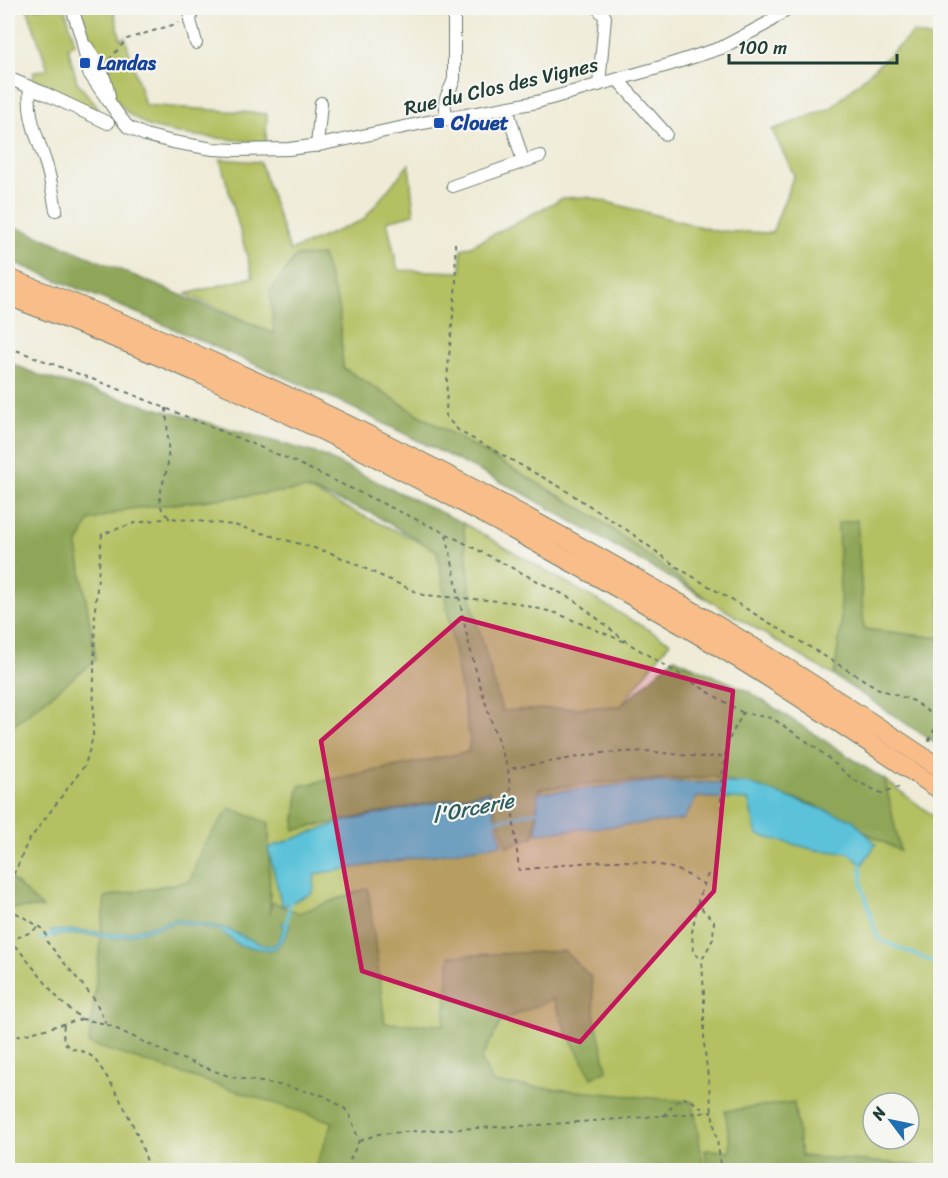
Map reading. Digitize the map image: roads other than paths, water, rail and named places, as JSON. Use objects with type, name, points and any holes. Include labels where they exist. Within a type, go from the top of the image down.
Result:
[{"type":"highway","points":[[8,278],[112,318],[201,356],[316,409],[455,479],[549,529],[741,639],[940,768]]},
{"type":"highway","points":[[8,296],[208,377],[322,430],[454,498],[613,585],[744,662],[940,790]]},
{"type":"street","points":[[72,8],[82,39],[89,73],[110,103]]},
{"type":"street","points":[[447,119],[445,103],[454,79],[454,8]]},
{"type":"street","points":[[598,8],[605,17],[599,85]]},
{"type":"street","name":"Rue du Clos des Vignes","points":[[110,103],[128,127],[139,133],[173,142],[213,149],[265,150],[317,146],[537,102],[618,80],[721,48],[766,24],[788,8]]},
{"type":"street","points":[[191,14],[196,43]]},
{"type":"street","points":[[82,39],[101,67],[110,103]]},
{"type":"street","points":[[8,78],[108,123]]},
{"type":"street","points":[[618,80],[666,134]]},
{"type":"street","points":[[30,87],[32,126],[46,166],[56,210]]},
{"type":"street","points":[[317,146],[321,103]]},
{"type":"street","points":[[508,108],[523,161]]},
{"type":"street","points":[[453,186],[540,156]]},
{"type":"water","points":[[652,782],[747,783],[853,820],[876,844],[862,865],[849,853],[816,850],[757,835],[748,800],[697,797],[683,820],[537,833],[538,793]]},
{"type":"water","points":[[488,792],[502,844],[315,874],[313,893],[282,906],[268,848],[341,822]]},
{"type":"water","points":[[176,919],[224,928],[267,946],[277,942],[284,928],[282,922],[290,925],[285,937],[276,948],[270,950],[240,946],[220,930],[176,922],[114,938],[83,934],[53,937],[51,931],[126,933]]},
{"type":"waterway","name":"l'Orcerie","points":[[493,821],[539,811]]},
{"type":"waterway","name":"l'Orcerie","points":[[861,864],[862,886],[878,939],[940,965]]},
{"type":"waterway","name":"l'Orcerie","points":[[286,925],[291,899]]},
{"type":"waterway","name":"l'Orcerie","points":[[40,939],[54,934]]},
{"type":"place","name":"Landas","points":[[85,63]]},
{"type":"place","name":"Clouet","points":[[439,123]]}]
